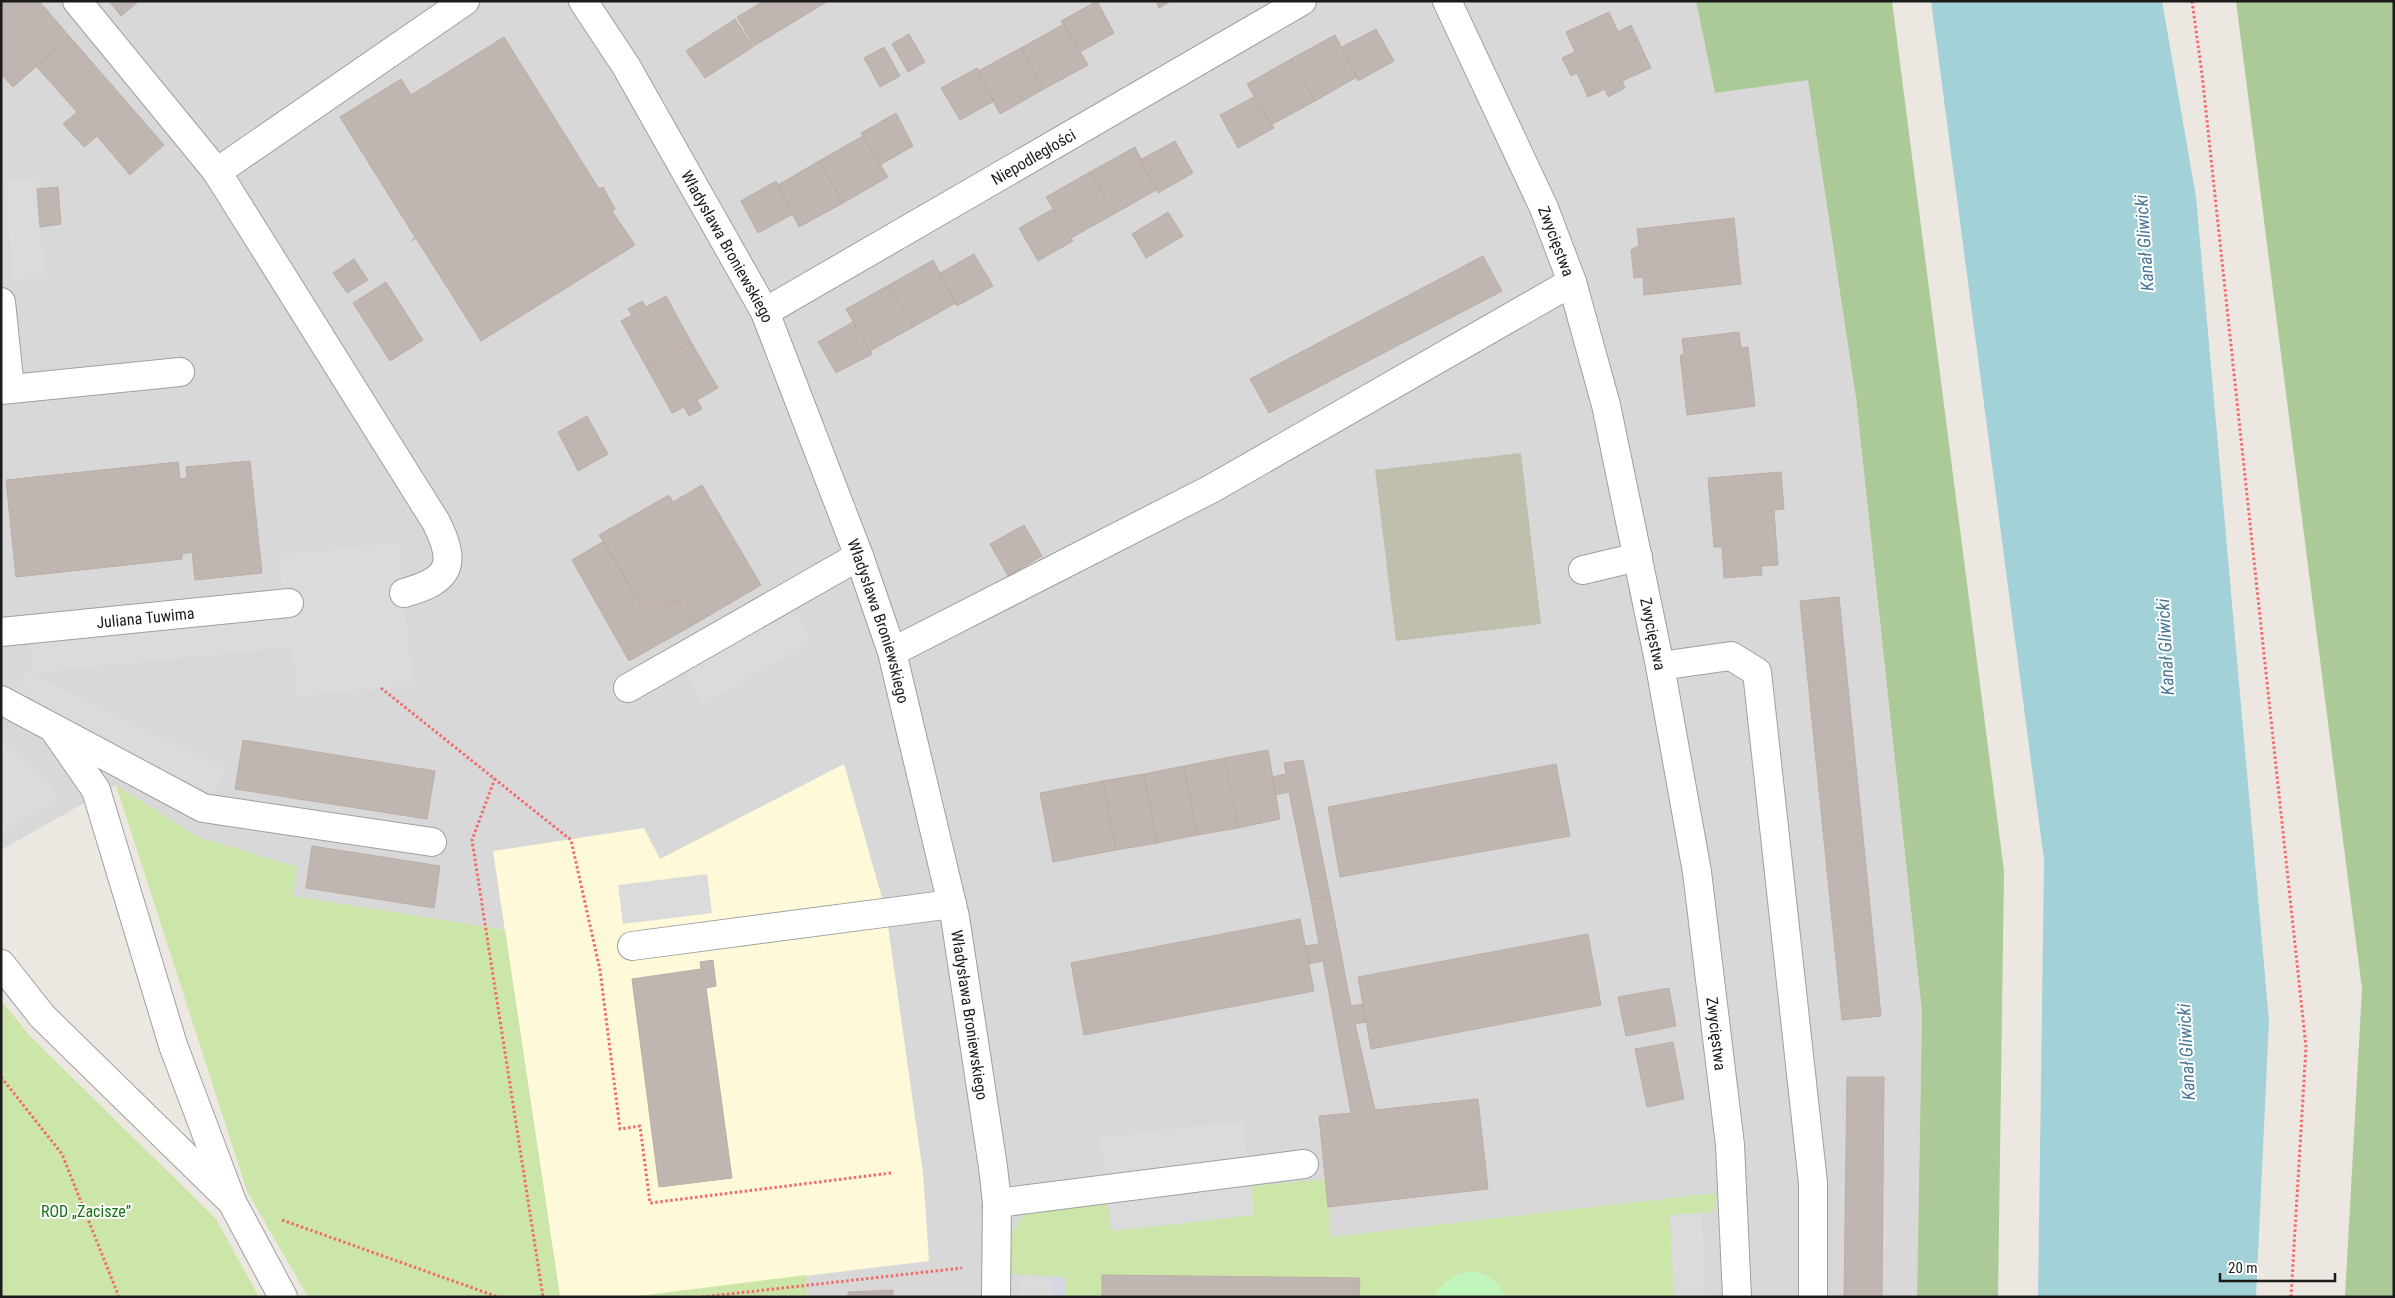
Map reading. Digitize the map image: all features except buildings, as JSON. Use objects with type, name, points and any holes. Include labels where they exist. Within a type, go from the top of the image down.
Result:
[{"type":"street","points":[[77,1],[217,172],[431,514],[447,544],[449,563],[439,578],[424,587],[404,593]]},
{"type":"street","points":[[217,172],[465,1]]},
{"type":"street","name":"Władysława Broniewskiego","points":[[583,1],[626,66],[765,312],[859,556],[892,652],[952,904],[997,1203],[996,1297]]},
{"type":"street","name":"Niepodległości","points":[[765,312],[1302,1]]},
{"type":"street","name":"Zwycięstwa","points":[[1447,1],[1544,208],[1572,282],[1606,405],[1660,666],[1697,872],[1728,1125],[1737,1297]]},
{"type":"street","points":[[892,652],[1211,490],[1572,282]]},
{"type":"street","points":[[1,302],[6,389],[180,372]]},
{"type":"street","points":[[628,688],[859,556]]},
{"type":"street","points":[[1583,570],[1638,557]]},
{"type":"street","name":"Juliana Tuwima","points":[[1,632],[289,603]]},
{"type":"street","points":[[1660,666],[1731,656],[1757,672],[1812,1183],[1813,1297]]},
{"type":"street","points":[[1,700],[203,808],[432,842]]},
{"type":"street","points":[[52,728],[96,790],[173,1045],[232,1202],[284,1297]]},
{"type":"street","points":[[632,946],[952,904]]},
{"type":"street","points":[[1,964],[42,1016],[232,1202]]},
{"type":"street","points":[[997,1203],[1304,1164]]},
{"type":"path","points":[[2192,1],[2202,74],[2306,1047],[2291,1297]]},
{"type":"path","points":[[381,688],[571,840],[600,970],[620,1129],[640,1126],[650,1203],[891,1173]]},
{"type":"path","points":[[495,778],[472,840],[543,1297]]},
{"type":"path","points":[[1,1077],[62,1154],[119,1297]]},
{"type":"path","points":[[232,1202],[498,1297]]},
{"type":"path","points":[[702,1297],[996,1264]]},
{"type":"shaded area","points":[[1,1],[1696,1],[1715,93],[1808,79],[1856,398],[1922,1012],[1917,1297],[807,1297],[806,1275],[631,1297],[560,1297],[505,930],[292,896],[296,867],[198,837],[116,785],[1,850]]},
{"type":"shaded area","points":[[36,179],[45,277],[13,280],[4,182]]},
{"type":"shaded area","points":[[1521,453],[1541,624],[1396,641],[1375,470]]},
{"type":"shaded area","points":[[399,543],[413,685],[297,696],[292,647],[33,673],[30,638],[284,613],[278,555]]},
{"type":"shaded area","points":[[792,607],[812,641],[703,704],[684,671]]},
{"type":"shaded area","points":[[25,670],[226,768],[213,794],[12,696]]},
{"type":"shaded area","points":[[1,740],[45,779],[59,801],[1,833]]},
{"type":"shaded area","points":[[844,764],[886,912],[923,1173],[929,1261],[631,1297],[560,1297],[493,851],[644,828],[660,859]]},
{"type":"shaded area","points":[[707,874],[712,913],[623,924],[618,885]]},
{"type":"shaded area","points":[[1244,1122],[1254,1215],[1111,1231],[1100,1137]]},
{"type":"shaded area","points":[[1702,1213],[1706,1297],[1674,1297],[1670,1215]]},
{"type":"shaded area","points":[[1019,1276],[1052,1278],[1052,1297],[1019,1297]]},
{"type":"shaded area","points":[[1066,1277],[1066,1297],[1052,1297],[1052,1278]]},
{"type":"green space","points":[[1696,1],[1892,1],[2004,871],[1998,1297],[1917,1297],[1922,1012],[1856,398],[1808,80],[1715,93]]},
{"type":"green space","points":[[2236,1],[2394,1],[2394,1297],[2345,1297],[2362,989]]},
{"type":"green space","points":[[116,785],[198,837],[297,867],[293,896],[505,930],[560,1297],[308,1297],[247,1191]]},
{"type":"green space","name":"ROD „Zacisze”","points":[[1,1000],[29,1035],[216,1219],[259,1297],[1,1297]]},
{"type":"green space","points":[[1326,1179],[1331,1237],[1715,1193],[1715,1208],[1710,1212],[1670,1216],[1674,1297],[1066,1297],[1066,1277],[1010,1274],[1008,1249],[1010,1241],[1017,1225],[1027,1212],[1107,1200],[1111,1231],[1254,1215],[1251,1186]]},
{"type":"green space","points":[[1471,1271],[1492,1279],[1506,1297],[1434,1297],[1450,1279]]},
{"type":"green space","points":[[806,1275],[807,1297],[631,1297]]},
{"type":"water","name":"Kanał Gliwicki","points":[[1931,1],[2162,1],[2196,197],[2269,1021],[2256,1297],[2038,1297],[2044,860]]}]
